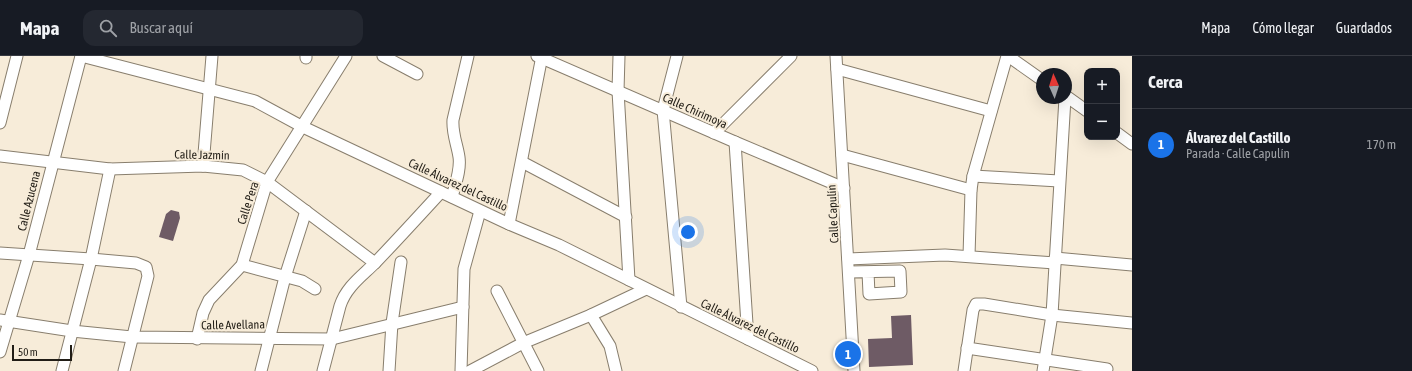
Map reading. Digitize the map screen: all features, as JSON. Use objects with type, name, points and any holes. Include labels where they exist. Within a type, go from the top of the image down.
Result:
[{"type":"street","points":[[0,123],[17,56]]},
{"type":"street","name":"Calle Álvarez del Castillo","points":[[81,56],[255,101],[303,127],[509,224],[559,245],[812,371]]},
{"type":"street","name":"Calle Azucena","points":[[0,352],[5,321],[29,256],[52,162],[81,56]]},
{"type":"street","points":[[203,166],[208,88],[212,56]]},
{"type":"street","name":"Calle Pera","points":[[197,338],[209,300],[242,265],[267,182],[303,127],[346,56]]},
{"type":"street","points":[[383,56],[417,74]]},
{"type":"street","points":[[452,197],[457,176],[459,158],[452,130],[453,120],[468,56]]},
{"type":"street","points":[[509,224],[522,162],[540,56]]},
{"type":"street","name":"Calle Chirimoya","points":[[540,56],[734,142],[844,188]]},
{"type":"street","points":[[619,56],[618,91],[629,280]]},
{"type":"street","points":[[677,56],[663,110],[681,307]]},
{"type":"street","points":[[714,133],[791,56]]},
{"type":"street","name":"Calle Capulín","points":[[836,56],[854,371]]},
{"type":"street","points":[[969,256],[971,190],[973,176],[1007,56],[1036,76]]},
{"type":"street","points":[[837,69],[992,111]]},
{"type":"street","points":[[1072,101],[1084,109]]},
{"type":"street","points":[[1044,366],[1052,315],[1059,181],[1065,104]]},
{"type":"street","points":[[1120,135],[1132,144]]},
{"type":"street","points":[[734,142],[748,339]]},
{"type":"street","points":[[842,155],[971,190]]},
{"type":"street","name":"Calle Jazmín","points":[[0,156],[110,169],[203,166],[243,170],[267,182],[375,263]]},
{"type":"street","points":[[522,162],[626,217]]},
{"type":"street","points":[[62,371],[91,259],[110,169]]},
{"type":"street","points":[[973,176],[1059,181]]},
{"type":"street","points":[[324,371],[343,298],[347,291],[441,192]]},
{"type":"street","points":[[461,371],[464,269],[480,210]]},
{"type":"street","points":[[261,371],[285,277],[306,211]]},
{"type":"street","points":[[0,253],[136,263],[146,267],[148,276],[124,371]]},
{"type":"street","points":[[848,259],[945,255],[1132,265]]},
{"type":"street","points":[[389,371],[392,324],[401,262]]},
{"type":"street","points":[[242,265],[302,281],[315,289]]},
{"type":"street","points":[[849,272],[868,272]]},
{"type":"street","points":[[470,371],[523,343],[591,315],[646,288]]},
{"type":"street","points":[[497,291],[538,371]]},
{"type":"street","points":[[964,371],[973,310],[976,304],[1052,315],[1132,322]]},
{"type":"street","name":"Calle Avellana","points":[[5,321],[72,331],[132,337],[270,337],[332,339],[463,307]]},
{"type":"street","points":[[591,315],[610,346],[616,371]]},
{"type":"street","points":[[967,348],[1044,366],[1107,369]]},
{"type":"building","points":[[171,210],[179,212],[180,218],[173,241],[159,237],[166,214]]},
{"type":"building","points":[[911,315],[913,365],[869,367],[868,339],[892,338],[891,316]]},
{"type":"place","name":"Álvarez del Castillo","points":[[848,354]]}]
